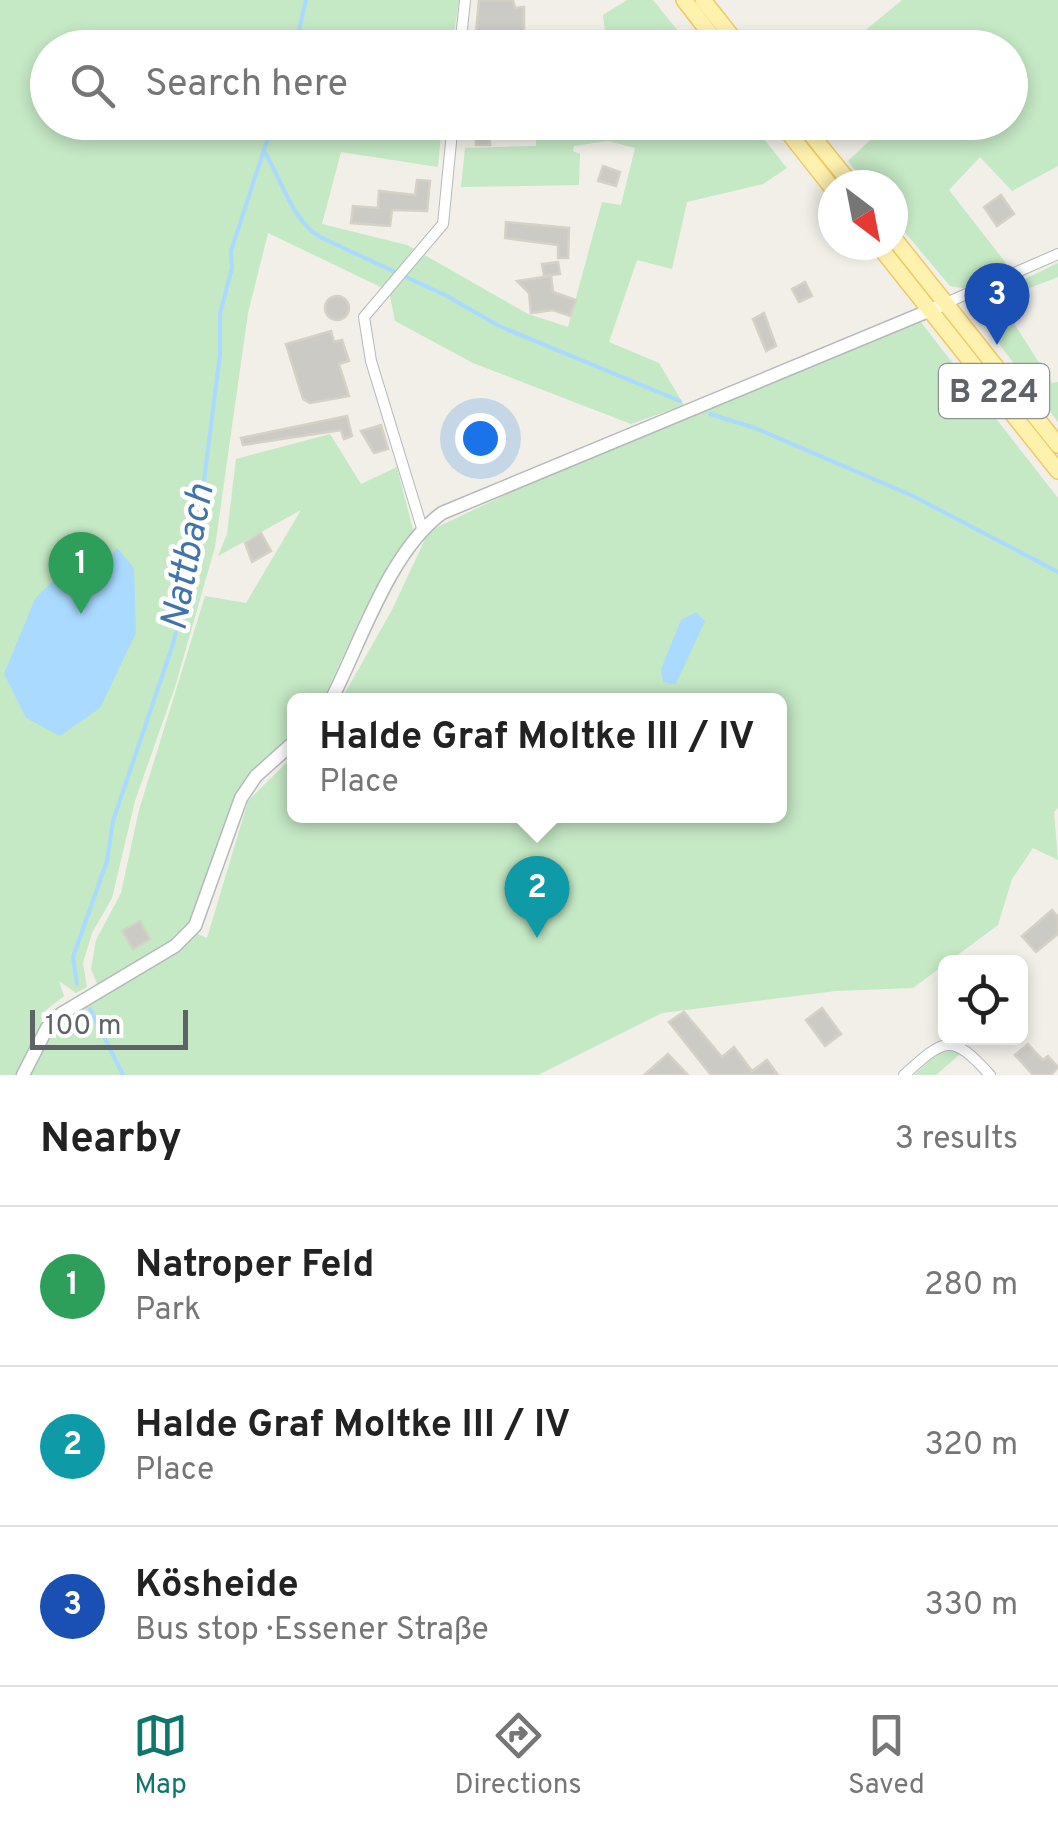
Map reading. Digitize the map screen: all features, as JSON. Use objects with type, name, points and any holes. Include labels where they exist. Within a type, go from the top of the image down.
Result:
[{"type":"main road","points":[[684,0],[707,30]]},
{"type":"main road","points":[[703,0],[727,30]]},
{"type":"main road","points":[[794,140],[818,170]]},
{"type":"main road","points":[[816,140],[840,170]]},
{"type":"main road","name":"B 224","points":[[908,255],[1058,445]]},
{"type":"main road","name":"B 224","points":[[890,260],[1058,471]]},
{"type":"street","points":[[462,30],[465,0]]},
{"type":"street","points":[[422,528],[371,361],[364,317],[443,224],[452,140]]},
{"type":"street","points":[[334,693],[353,648],[422,528],[464,503],[1058,254]]},
{"type":"street","points":[[22,1075],[47,1028],[84,997],[174,946],[195,926],[241,798],[256,776],[287,748]]},
{"type":"street","points":[[904,1075],[935,1046],[946,1043],[966,1049],[990,1075]]},
{"type":"green space","points":[[0,0],[459,0],[455,30],[30,30],[30,140],[440,140],[438,167],[341,152],[322,224],[407,245],[528,314],[568,327],[602,202],[621,205],[635,148],[608,141],[574,146],[573,151],[580,154],[579,185],[461,187],[465,148],[536,146],[536,140],[765,140],[787,168],[763,184],[687,202],[672,269],[637,260],[609,342],[659,363],[684,405],[631,424],[473,363],[395,321],[389,291],[268,233],[248,313],[215,547],[175,687],[135,801],[112,898],[92,933],[83,963],[87,987],[76,993],[59,981],[64,996],[41,1014],[42,1028],[20,1075],[0,1075]]},
{"type":"green space","points":[[627,0],[653,0],[677,30],[605,30],[603,15]]},
{"type":"green space","points":[[902,0],[1058,0],[1058,166],[1012,191],[980,157],[949,190],[1009,267],[963,288],[950,286],[908,236],[908,170],[855,170],[848,161],[870,140],[1028,140],[1028,30],[866,30]]},
{"type":"green space","points":[[1058,263],[1058,277],[999,300],[1052,383],[1058,382],[1058,422],[978,316],[979,301]]},
{"type":"green space","points":[[920,321],[1058,498],[1058,808],[1054,812],[1058,860],[1033,848],[1012,879],[998,925],[958,955],[938,955],[938,969],[913,988],[836,991],[662,1013],[538,1075],[26,1075],[47,1036],[63,1019],[195,933],[207,938],[248,801],[287,762],[287,823],[787,823],[787,693],[345,693],[392,610],[429,531],[543,477]]},
{"type":"green space","points":[[330,434],[361,484],[397,467],[413,530],[361,617],[326,693],[287,693],[287,740],[264,760],[192,921],[175,940],[97,984],[91,969],[96,940],[121,893],[139,810],[205,596],[246,603],[301,510],[218,556],[227,534],[236,459]]},
{"type":"green space","points":[[954,1049],[961,1053],[936,1075],[914,1075],[937,1054]]},
{"type":"water","points":[[117,548],[134,568],[136,633],[100,708],[60,736],[26,718],[4,674],[35,599],[60,573],[99,573]]},
{"type":"water","points":[[696,612],[705,621],[676,684],[663,682],[661,669],[681,620]]},
{"type":"building","points":[[479,0],[513,0],[515,8],[524,7],[524,30],[476,30]]},
{"type":"building","points":[[476,140],[490,140],[490,145],[476,145]]},
{"type":"building","points":[[603,166],[620,172],[616,186],[598,181]]},
{"type":"building","points":[[417,180],[430,181],[427,211],[392,210],[390,226],[351,223],[353,206],[378,208],[379,191],[415,195]]},
{"type":"building","points":[[1001,195],[1014,214],[997,226],[984,207]]},
{"type":"building","points":[[506,222],[569,228],[568,258],[558,258],[558,245],[505,238]]},
{"type":"building","points":[[558,262],[560,274],[544,276],[542,264]]},
{"type":"building","points":[[551,276],[553,292],[576,300],[570,316],[553,310],[531,313],[529,293],[517,281]]},
{"type":"building","points":[[805,282],[812,296],[799,302],[792,289]]},
{"type":"building","points":[[337,296],[349,308],[337,320],[325,308]]},
{"type":"building","points":[[764,313],[776,346],[766,351],[753,319]]},
{"type":"building","points":[[331,331],[334,342],[342,340],[349,361],[339,364],[349,396],[310,403],[303,399],[286,344]]},
{"type":"building","points":[[347,416],[352,436],[344,439],[341,430],[243,445],[241,438]]},
{"type":"building","points":[[381,425],[388,449],[374,453],[361,431]]},
{"type":"building","points":[[261,533],[271,551],[252,562],[245,543]]},
{"type":"building","points":[[1052,910],[1058,917],[1058,934],[1036,952],[1022,936]]},
{"type":"building","points":[[140,921],[150,939],[133,949],[122,931]]},
{"type":"building","points":[[822,1008],[841,1034],[825,1046],[806,1020]]},
{"type":"building","points":[[684,1012],[722,1057],[734,1047],[752,1071],[767,1060],[778,1075],[711,1075],[669,1022]]},
{"type":"building","points":[[1028,1044],[1043,1060],[1048,1056],[1058,1067],[1051,1075],[1033,1075],[1015,1055]]},
{"type":"building","points":[[668,1054],[688,1075],[644,1075]]},
{"type":"waterway","name":"Nattbach","points":[[299,30],[306,0]]},
{"type":"waterway","name":"Nattbach","points":[[77,984],[73,957],[107,861],[113,821],[173,644],[193,568],[220,354],[220,314],[232,268],[231,251],[267,140]]},
{"type":"waterway","points":[[264,151],[294,210],[320,237],[447,296],[499,326],[680,401]]},
{"type":"waterway","points":[[710,414],[755,428],[913,496],[1058,572]]},
{"type":"waterway","name":"Nattbach","points":[[90,1009],[123,1075]]},
{"type":"place","name":"Kösheide","points":[[997,345]]},
{"type":"place","name":"Natroper Feld","points":[[81,614]]},
{"type":"place","name":"Halde Graf Moltke III / IV","points":[[537,938]]}]
